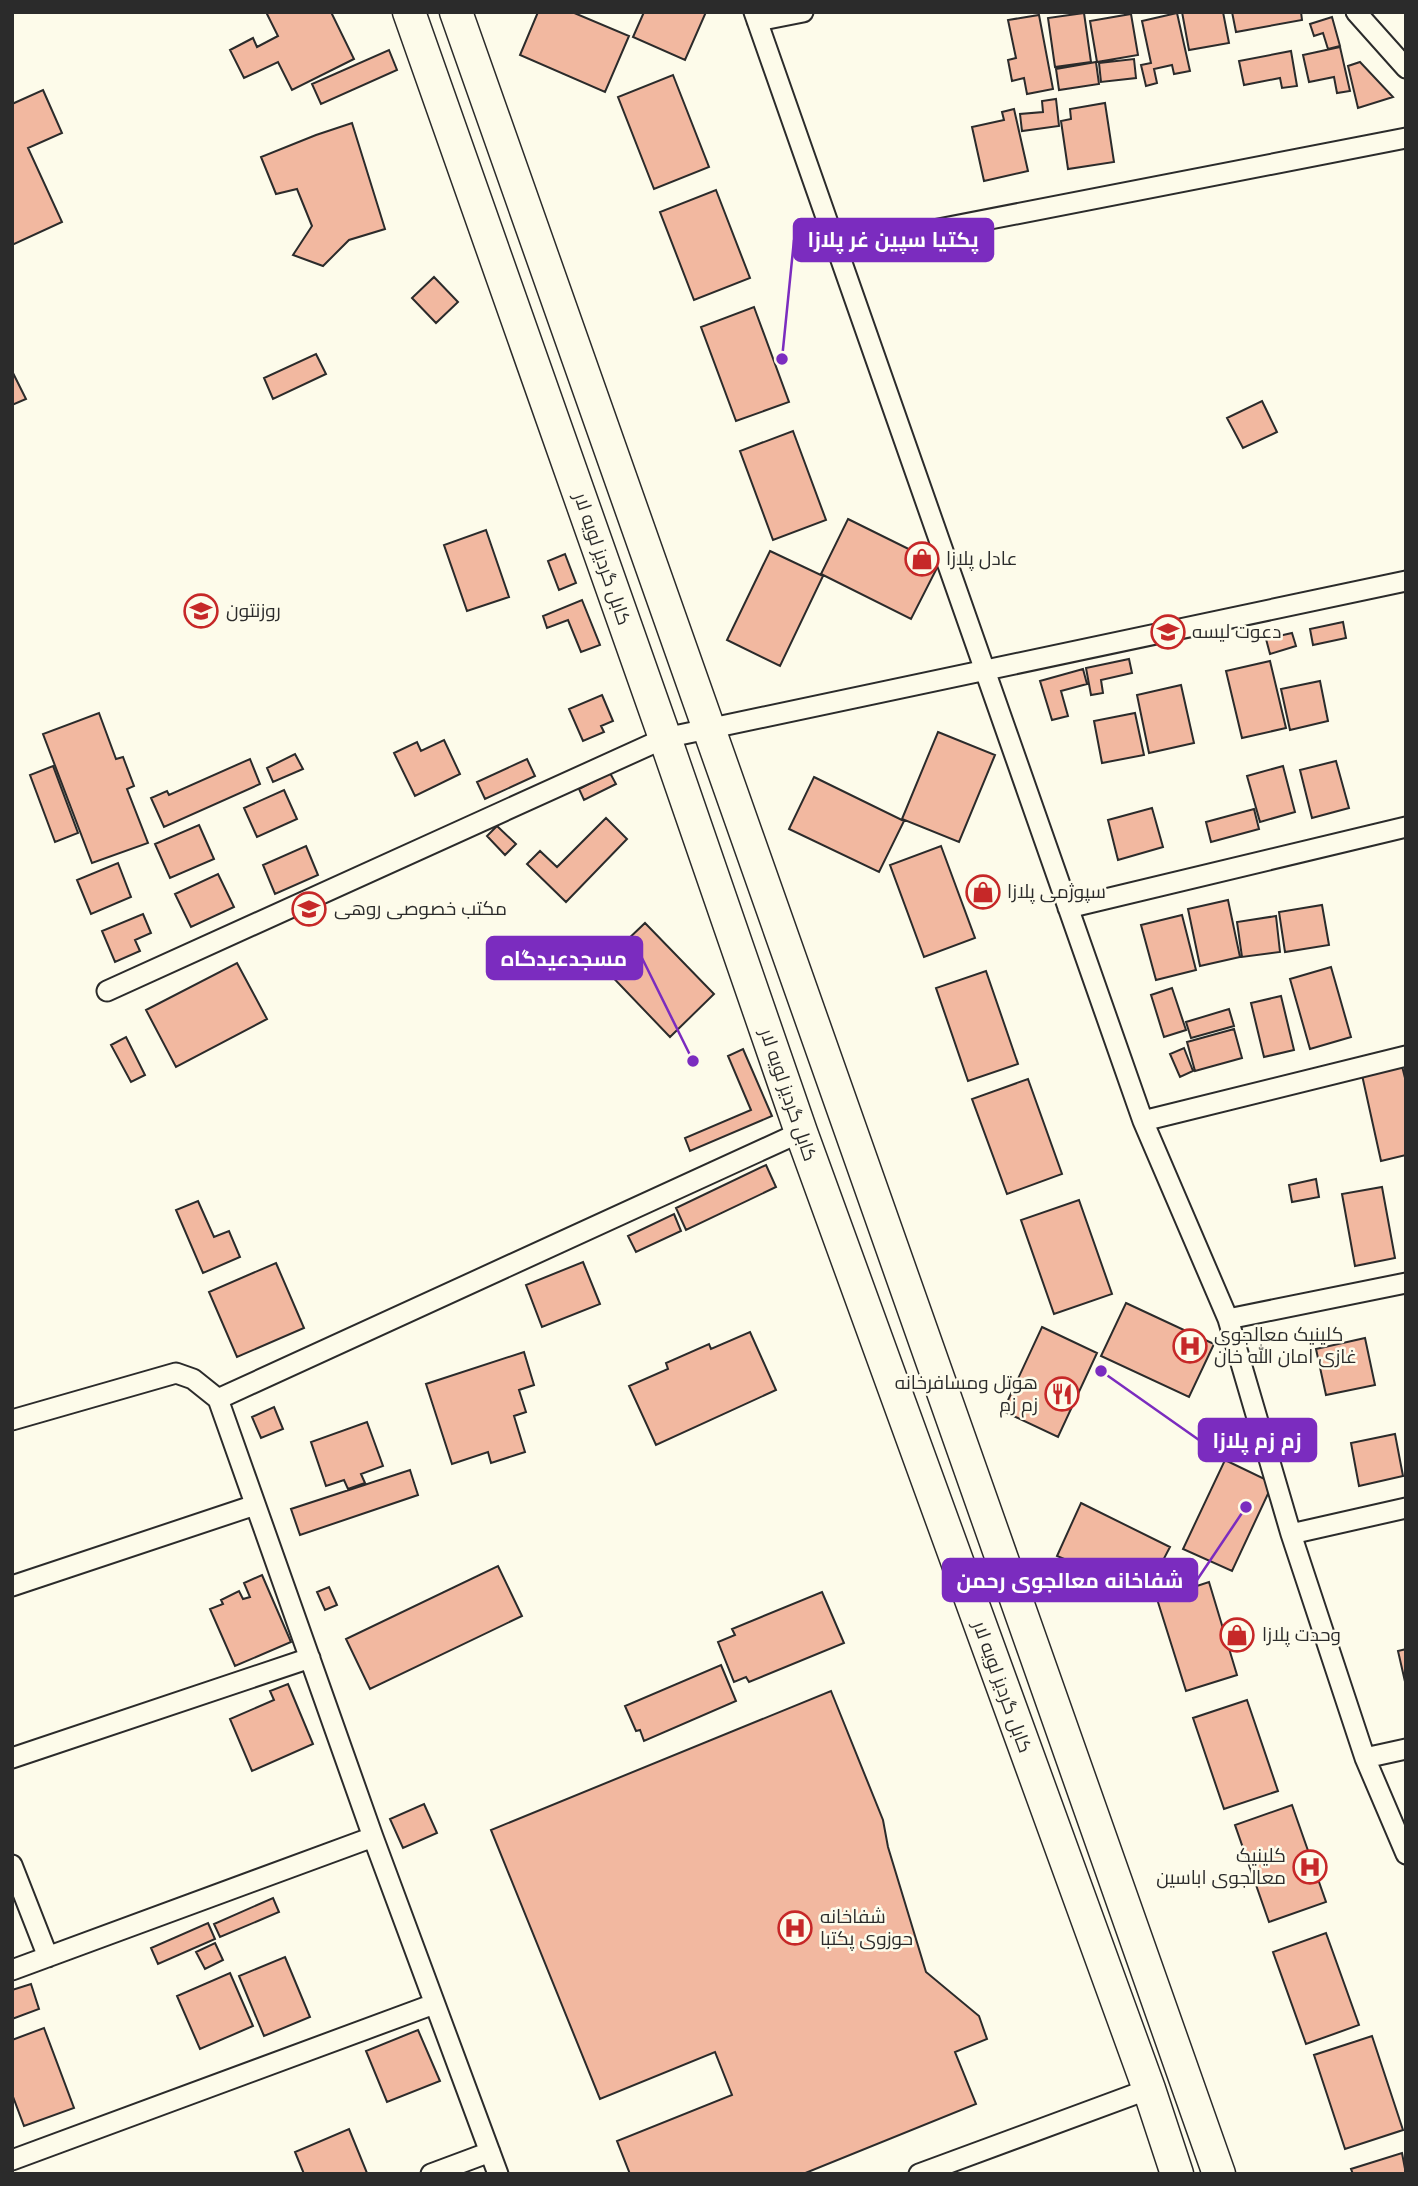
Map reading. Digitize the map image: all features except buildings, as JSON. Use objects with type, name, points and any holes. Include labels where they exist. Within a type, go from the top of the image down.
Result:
[{"type":"highway","name":"کابل گردیز لویه لار","points":[[409,12],[665,738],[800,1132],[1149,2089],[1177,2174]]},
{"type":"highway","points":[[457,12],[1219,2174]]},
{"type":"street","points":[[803,12],[756,17],[1143,1121],[1228,1319],[1291,1534],[1365,1758],[1406,1854]]},
{"type":"street","points":[[1356,12],[1406,68]]},
{"type":"street","points":[[836,249],[1406,138]]},
{"type":"street","points":[[107,991],[665,738],[1406,580]]},
{"type":"street","points":[[1068,908],[1406,827]]},
{"type":"street","points":[[1143,1121],[1406,1056]]},
{"type":"street","points":[[218,1399],[800,1132]]},
{"type":"street","points":[[1228,1319],[1406,1283]]},
{"type":"street","points":[[12,1420],[176,1373],[193,1379],[218,1399],[373,1837],[498,2174]]},
{"type":"street","points":[[12,1586],[255,1505]]},
{"type":"street","points":[[1291,1534],[1406,1508]]},
{"type":"street","points":[[12,1758],[310,1658]]},
{"type":"street","points":[[1365,1758],[1406,1749]]},
{"type":"street","points":[[12,1969],[373,1837]]},
{"type":"street","points":[[12,1865],[48,1957]]},
{"type":"street","points":[[12,2160],[434,2004]]},
{"type":"street","points":[[919,2174],[1149,2089]]},
{"type":"street","points":[[431,2174],[490,2152]]},
{"type":"place","name":"پکتیا سپین غر پلازا","points":[[782,359]]},
{"type":"place","name":"عادل پلازا","points":[[922,559]]},
{"type":"place","name":"روزنتون","points":[[201,611]]},
{"type":"place","name":"دعوت لیسه","points":[[1168,632]]},
{"type":"place","name":"سپوژمی پلازا","points":[[983,892]]},
{"type":"place","name":"مکتب خصوصی روهی","points":[[309,909]]},
{"type":"place","name":"مسجدعیدگاه","points":[[693,1061]]},
{"type":"place","name":"کلینیک معالجوی غازی امان الله خان","points":[[1190,1346]]},
{"type":"place","name":"زم زم پلازا","points":[[1101,1371]]},
{"type":"place","name":"هوتل ومسافرخانه زم زم","points":[[1062,1394]]},
{"type":"place","name":"شفاخانه معالجوی رحمن","points":[[1246,1507]]},
{"type":"place","name":"وحدت پلازا","points":[[1237,1635]]},
{"type":"place","name":"کلینیک معالجوی اباسین","points":[[1310,1867]]},
{"type":"place","name":"شفاخانه حوزوی پکتبا","points":[[795,1928]]}]
